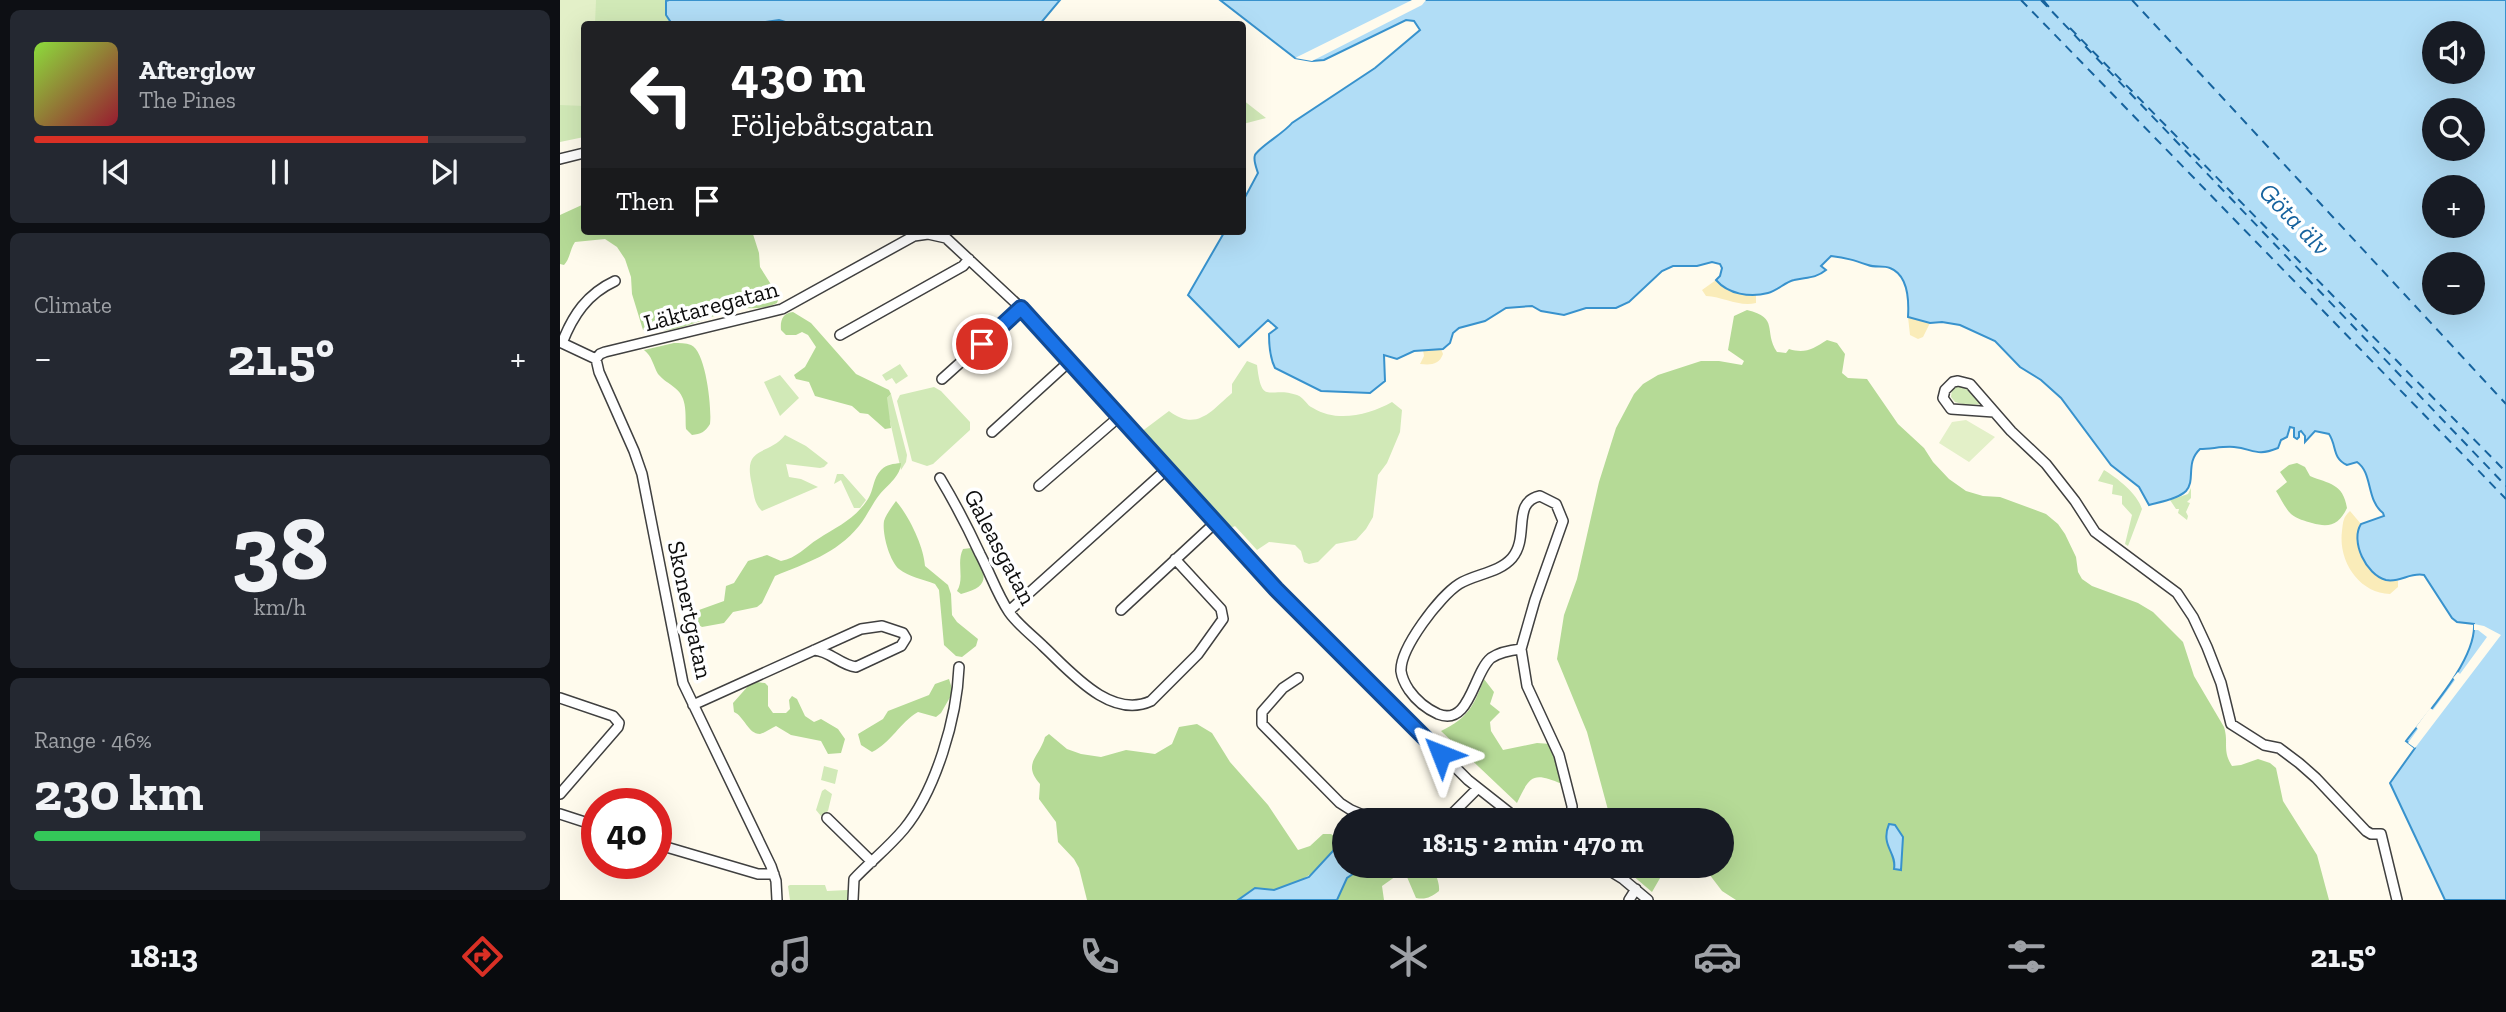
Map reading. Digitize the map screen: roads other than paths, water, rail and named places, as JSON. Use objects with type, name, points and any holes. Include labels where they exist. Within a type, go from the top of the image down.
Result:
[{"type":"street","points":[[560,159],[581,154]]},
{"type":"street","name":"Läktaregatan","points":[[596,359],[605,352],[782,309],[914,236],[921,235]]},
{"type":"street","name":"Läktaregatan","points":[[932,235],[946,239],[969,259]]},
{"type":"street","points":[[840,335],[963,266],[969,259],[1021,308],[1276,589],[1477,789],[1503,808]]},
{"type":"street","points":[[596,359],[561,343],[585,301],[600,288],[614,281]]},
{"type":"street","points":[[942,379],[1021,308]]},
{"type":"street","name":"Skonertgatan","points":[[596,359],[596,365],[642,474],[680,670],[693,705],[774,874],[777,900]]},
{"type":"street","points":[[992,432],[1070,361]]},
{"type":"street","points":[[1994,412],[1951,409],[1943,398],[1945,390],[1948,385],[1958,381],[1970,384],[2046,464],[2095,532],[2165,583],[2186,604],[2221,683],[2228,718],[2235,729],[2264,746],[2279,748],[2316,778],[2365,831],[2381,834],[2397,900]]},
{"type":"street","points":[[1039,486],[1120,416]]},
{"type":"street","points":[[1009,611],[1168,468]]},
{"type":"street","name":"Galeasgatan","points":[[940,478],[1009,611],[1047,650],[1099,694],[1126,705],[1146,704],[1160,694],[1198,654],[1223,619],[1221,609],[1175,559]]},
{"type":"street","points":[[1521,649],[1503,652],[1492,658],[1479,672],[1467,705],[1451,715],[1443,716],[1433,712],[1413,696],[1404,683],[1401,671],[1402,661],[1418,630],[1440,600],[1461,583],[1501,567],[1515,555],[1520,545],[1525,505],[1532,498],[1540,496],[1556,504],[1563,521],[1521,649],[1527,686],[1559,755],[1572,808]]},
{"type":"street","points":[[1121,610],[1216,522]]},
{"type":"street","points":[[693,705],[814,650],[874,625],[895,629],[906,638],[901,646],[856,667],[843,663],[828,653],[814,650]]},
{"type":"street","points":[[853,900],[852,881],[905,828],[926,796],[947,732],[956,694],[958,667]]},
{"type":"street","points":[[1298,678],[1283,688],[1262,712],[1262,724],[1348,808]]},
{"type":"street","points":[[560,698],[613,716],[618,721],[618,727],[560,794]]},
{"type":"street","points":[[1458,808],[1477,789]]},
{"type":"street","points":[[560,814],[581,821]]},
{"type":"street","points":[[827,818],[872,862]]},
{"type":"street","points":[[672,849],[758,874],[774,874]]},
{"type":"street","points":[[1620,878],[1648,900]]},
{"type":"street","points":[[1629,900],[1636,889]]},
{"type":"water","points":[[1060,0],[1042,21],[670,21],[666,15],[666,1]]},
{"type":"water","name":"Göta älv","points":[[1220,0],[2506,0],[2506,900],[2445,900],[2390,783],[2415,748],[2406,741],[2459,669],[2473,638],[2474,624],[2457,622],[2452,618],[2424,575],[2386,580],[2366,565],[2359,548],[2358,531],[2361,524],[2384,516],[2374,501],[2362,467],[2357,462],[2347,465],[2339,459],[2329,434],[2315,431],[2305,442],[2301,431],[2297,439],[2294,437],[2294,428],[2290,427],[2287,437],[2281,440],[2278,448],[2271,451],[2230,447],[2200,449],[2193,460],[2186,491],[2174,498],[2149,505],[2139,487],[2111,465],[2061,398],[2041,380],[2020,367],[1995,341],[1960,325],[1930,323],[1908,317],[1906,289],[1896,271],[1831,256],[1821,266],[1826,270],[1822,273],[1791,281],[1771,292],[1761,294],[1740,294],[1727,289],[1716,280],[1722,268],[1720,264],[1712,262],[1697,266],[1673,266],[1662,271],[1629,302],[1616,308],[1586,308],[1564,315],[1541,311],[1532,306],[1506,308],[1485,321],[1459,328],[1443,349],[1414,351],[1397,359],[1384,355],[1385,381],[1370,393],[1321,391],[1275,368],[1270,352],[1269,334],[1277,328],[1268,320],[1239,347],[1188,295],[1223,235],[1246,235],[1246,195],[1258,173],[1255,155],[1292,123],[1375,68],[1420,30],[1414,21],[1406,20],[1324,60],[1295,58]]},
{"type":"water","points":[[1889,824],[1895,825],[1903,837],[1901,870],[1894,869],[1887,843]]},
{"type":"water","points":[[1332,852],[1332,878],[1347,878],[1337,900],[1238,900],[1255,888],[1274,890],[1309,877]]}]
